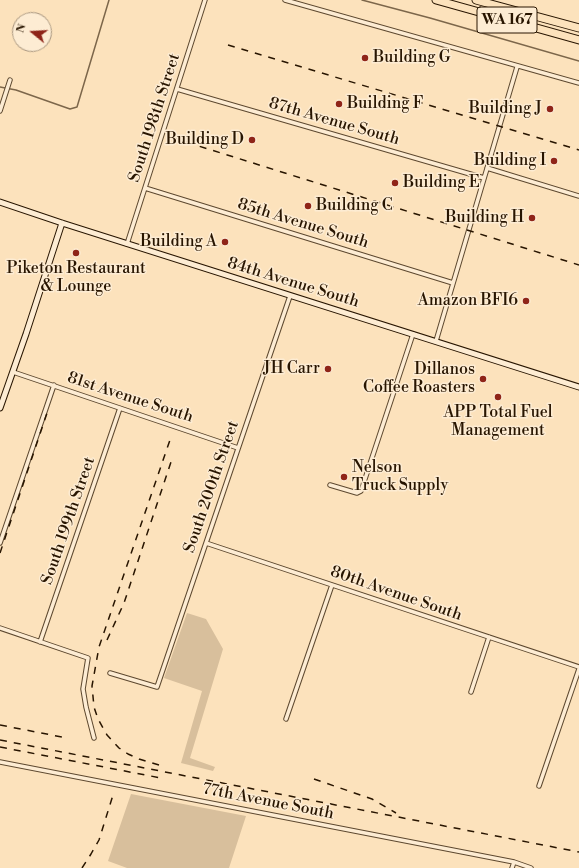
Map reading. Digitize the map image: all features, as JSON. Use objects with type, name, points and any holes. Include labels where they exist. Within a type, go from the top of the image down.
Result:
[{"type":"highway","name":"WA 167","points":[[436,0],[579,40]]},
{"type":"highway","name":"WA 167","points":[[476,0],[579,28]]},
{"type":"main road","name":"84th Avenue South","points":[[0,202],[127,244],[579,387]]},
{"type":"main road","points":[[0,408],[62,223]]},
{"type":"street","name":"South 198th Street","points":[[127,244],[205,0]]},
{"type":"street","points":[[285,0],[517,67],[579,83]]},
{"type":"street","points":[[436,341],[517,67]]},
{"type":"street","points":[[0,112],[10,80]]},
{"type":"street","name":"87th Avenue South","points":[[177,89],[484,178]]},
{"type":"street","points":[[487,168],[579,196]]},
{"type":"street","name":"85th Avenue South","points":[[145,188],[453,283]]},
{"type":"street","name":"South 200th Street","points":[[110,673],[157,687],[290,296]]},
{"type":"street","points":[[330,485],[357,493],[361,491],[412,334]]},
{"type":"street","name":"81st Avenue South","points":[[13,372],[238,448]]},
{"type":"street","points":[[0,543],[54,385]]},
{"type":"street","name":"South 199th Street","points":[[40,642],[120,408]]},
{"type":"street","name":"80th Avenue South","points":[[206,543],[579,668]]},
{"type":"street","points":[[286,720],[332,585]]},
{"type":"street","points":[[0,628],[88,658],[83,689],[94,738]]},
{"type":"street","points":[[471,692],[489,637]]},
{"type":"street","points":[[539,786],[579,668]]},
{"type":"street","name":"77th Avenue South","points":[[0,762],[514,862],[531,868]]},
{"type":"street","points":[[512,868],[514,862]]},
{"type":"shaded area","points":[[187,613],[206,619],[223,649],[190,758],[215,767],[213,771],[181,763],[202,691],[164,678]]},
{"type":"shaded area","points":[[131,794],[246,816],[229,868],[127,868],[108,861]]},
{"type":"waterway","points":[[0,87],[16,90],[70,109],[77,107],[109,0]]},
{"type":"waterway","points":[[362,0],[579,61]]},
{"type":"railway","points":[[228,45],[579,150]]},
{"type":"railway","points":[[173,138],[579,265]]},
{"type":"railway","points":[[0,553],[48,410]]},
{"type":"railway","points":[[159,765],[128,754],[119,748],[107,735],[98,719],[94,707],[92,686],[99,647],[171,437]]},
{"type":"railway","points":[[107,640],[124,603],[171,462]]},
{"type":"railway","points":[[0,725],[62,737]]},
{"type":"railway","points":[[0,740],[579,852]]},
{"type":"railway","points":[[0,747],[161,778]]},
{"type":"railway","points":[[314,779],[372,799],[396,813]]},
{"type":"railway","points":[[82,868],[99,840],[113,795]]},
{"type":"place","name":"Building G","points":[[365,58]]},
{"type":"place","name":"Building F","points":[[339,104]]},
{"type":"place","name":"Building J","points":[[550,109]]},
{"type":"place","name":"Building D","points":[[252,140]]},
{"type":"place","name":"Building I","points":[[554,161]]},
{"type":"place","name":"Building E","points":[[395,183]]},
{"type":"place","name":"Building C","points":[[308,206]]},
{"type":"place","name":"Building H","points":[[532,218]]},
{"type":"place","name":"Building A","points":[[225,242]]},
{"type":"place","name":"Piketon Restaurant & Lounge","points":[[76,253]]},
{"type":"place","name":"Amazon BFI6","points":[[526,301]]},
{"type":"place","name":"JH Carr","points":[[328,369]]},
{"type":"place","name":"Dillanos Coffee Roasters","points":[[483,379]]},
{"type":"place","name":"APP Total Fuel Management","points":[[498,397]]},
{"type":"place","name":"Nelson Truck Supply","points":[[344,477]]}]
